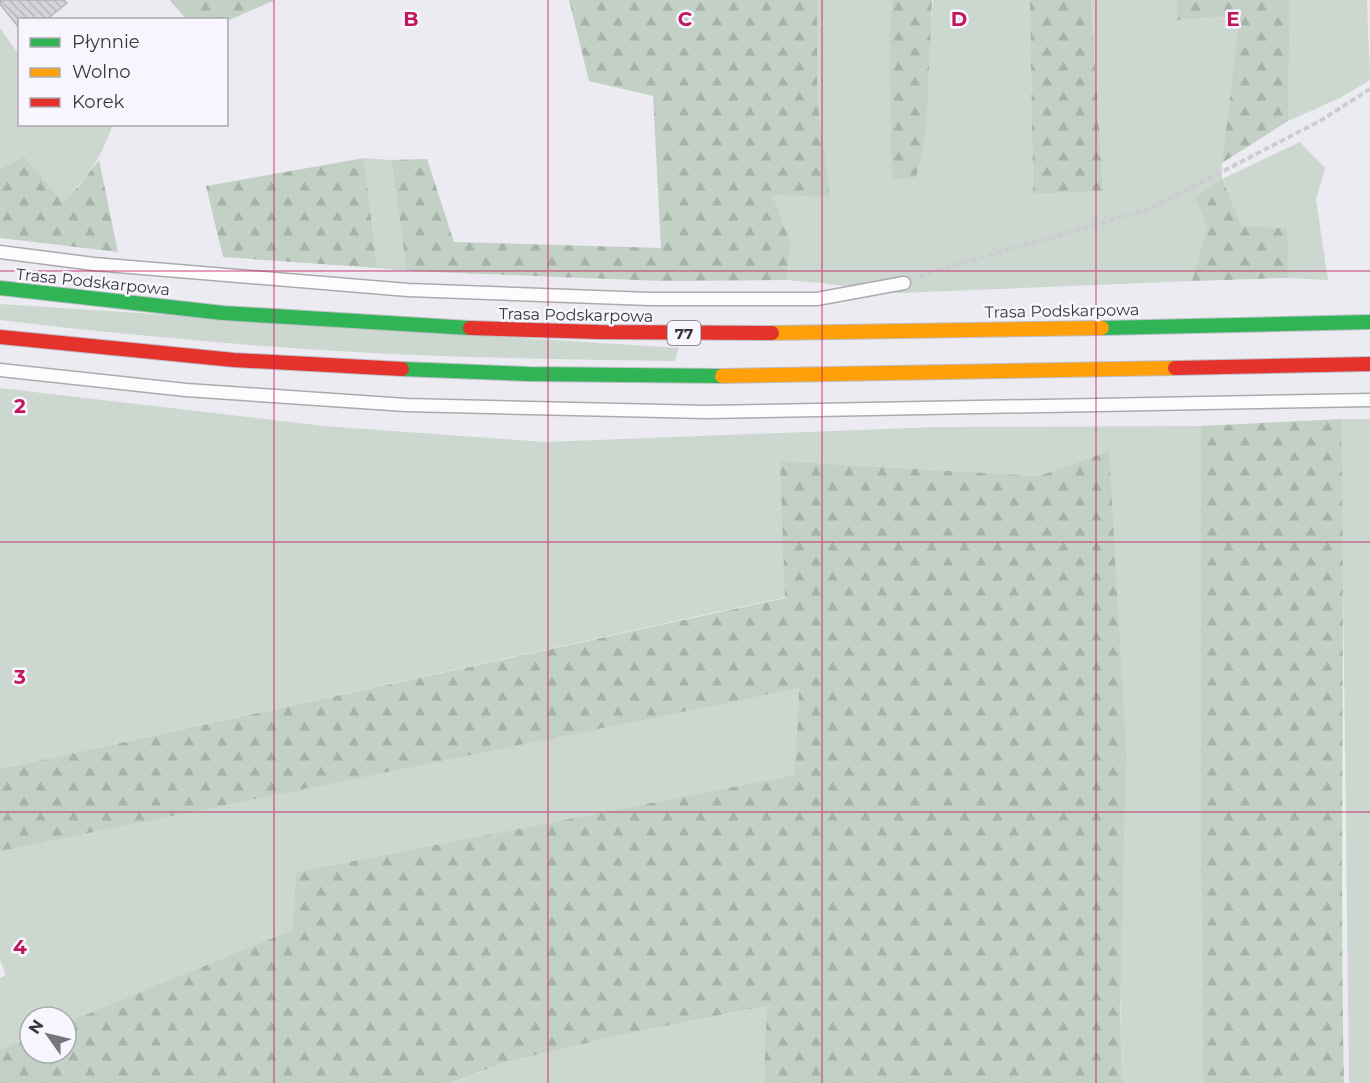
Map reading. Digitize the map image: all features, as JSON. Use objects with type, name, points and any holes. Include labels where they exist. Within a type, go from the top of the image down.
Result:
[{"type":"main road","name":"Trasa Podskarpowa","points":[[0,288],[283,317],[451,328],[595,332],[786,333],[1370,322]]},
{"type":"main road","points":[[0,337],[255,361],[418,371],[529,374],[700,376],[1370,364]]},
{"type":"lane","points":[[0,252],[94,264],[408,290],[639,298],[817,298],[904,283]]},
{"type":"lane","points":[[0,370],[186,390],[406,405],[683,412],[1370,400]]},
{"type":"path","points":[[904,283],[941,269],[1150,208],[1320,121],[1370,89]]},
{"type":"shaded area","points":[[817,0],[892,0],[889,35],[893,180],[916,178],[933,0],[1030,0],[1033,194],[1103,191],[1091,0],[1177,0],[1178,20],[1241,16],[1222,163],[1222,179],[1300,142],[1325,168],[1316,200],[1328,280],[1288,278],[1286,228],[1207,226],[1192,281],[899,293],[786,280],[791,244],[771,195],[829,196],[817,97]]},
{"type":"shaded area","points":[[1290,0],[1367,0],[1370,80],[1340,98],[1288,121]]},
{"type":"shaded area","points":[[0,28],[18,54],[18,126],[113,126],[93,166],[63,202],[24,156],[0,169]]},
{"type":"shaded area","points":[[364,158],[391,160],[407,271],[377,268]]},
{"type":"shaded area","points":[[0,304],[679,348],[675,361],[365,353],[160,337],[0,320]]},
{"type":"shaded area","points":[[0,388],[324,426],[545,442],[937,427],[1201,426],[1203,1083],[1122,1083],[1109,451],[1039,476],[780,461],[786,597],[0,769]]},
{"type":"shaded area","points":[[1341,419],[1370,419],[1370,1083],[1349,1083]]},
{"type":"shaded area","points":[[799,687],[796,775],[296,872],[292,930],[78,1023],[78,1005],[18,1005],[18,1049],[0,1057],[0,978],[6,975],[0,960],[0,851]]},
{"type":"shaded area","points":[[768,1006],[764,1083],[452,1083],[506,1062],[635,1032]]},
{"type":"green space","points":[[170,0],[275,0],[228,21],[228,18],[185,18]]},
{"type":"green space","points":[[569,0],[817,0],[817,97],[830,197],[772,195],[791,244],[786,280],[662,281],[407,271],[391,160],[427,159],[454,242],[661,248],[653,96],[589,81]]},
{"type":"green space","points":[[892,0],[932,0],[926,131],[916,178],[892,180],[889,35]]},
{"type":"green space","points":[[1030,0],[1091,0],[1103,191],[1033,194]]},
{"type":"green space","points":[[1177,0],[1290,0],[1288,121],[1222,163],[1240,16],[1177,20]]},
{"type":"green space","points":[[24,156],[63,202],[80,185],[99,160],[118,252],[0,238],[0,169]]},
{"type":"green space","points":[[364,158],[377,268],[223,257],[206,186]]},
{"type":"green space","points":[[1222,179],[1241,226],[1287,228],[1288,278],[1192,281],[1207,226],[1195,197]]},
{"type":"green space","points":[[1341,419],[1344,1083],[1203,1083],[1201,426]]},
{"type":"green space","points":[[1109,451],[1126,750],[1120,1005],[1122,1083],[764,1083],[767,1006],[635,1032],[506,1062],[451,1083],[0,1083],[0,1050],[18,1043],[18,1065],[78,1065],[78,1018],[292,930],[296,872],[795,775],[799,688],[0,851],[0,769],[785,598],[780,461],[1039,476]]},
{"type":"building","points":[[0,0],[64,0],[67,3],[48,18],[18,18],[18,26],[0,4]]},
{"type":"traffic: fast","points":[[0,288],[223,313],[470,328]]},
{"type":"traffic: fast","points":[[1102,328],[1370,322]]},
{"type":"traffic: fast","points":[[402,369],[529,374],[722,376]]},
{"type":"traffic: slow","points":[[772,333],[1102,328]]},
{"type":"traffic: slow","points":[[722,376],[1175,368]]},
{"type":"traffic: jam","points":[[470,328],[598,332],[772,333]]},
{"type":"traffic: jam","points":[[0,337],[234,360],[402,369]]},
{"type":"traffic: jam","points":[[1175,368],[1370,364]]}]
